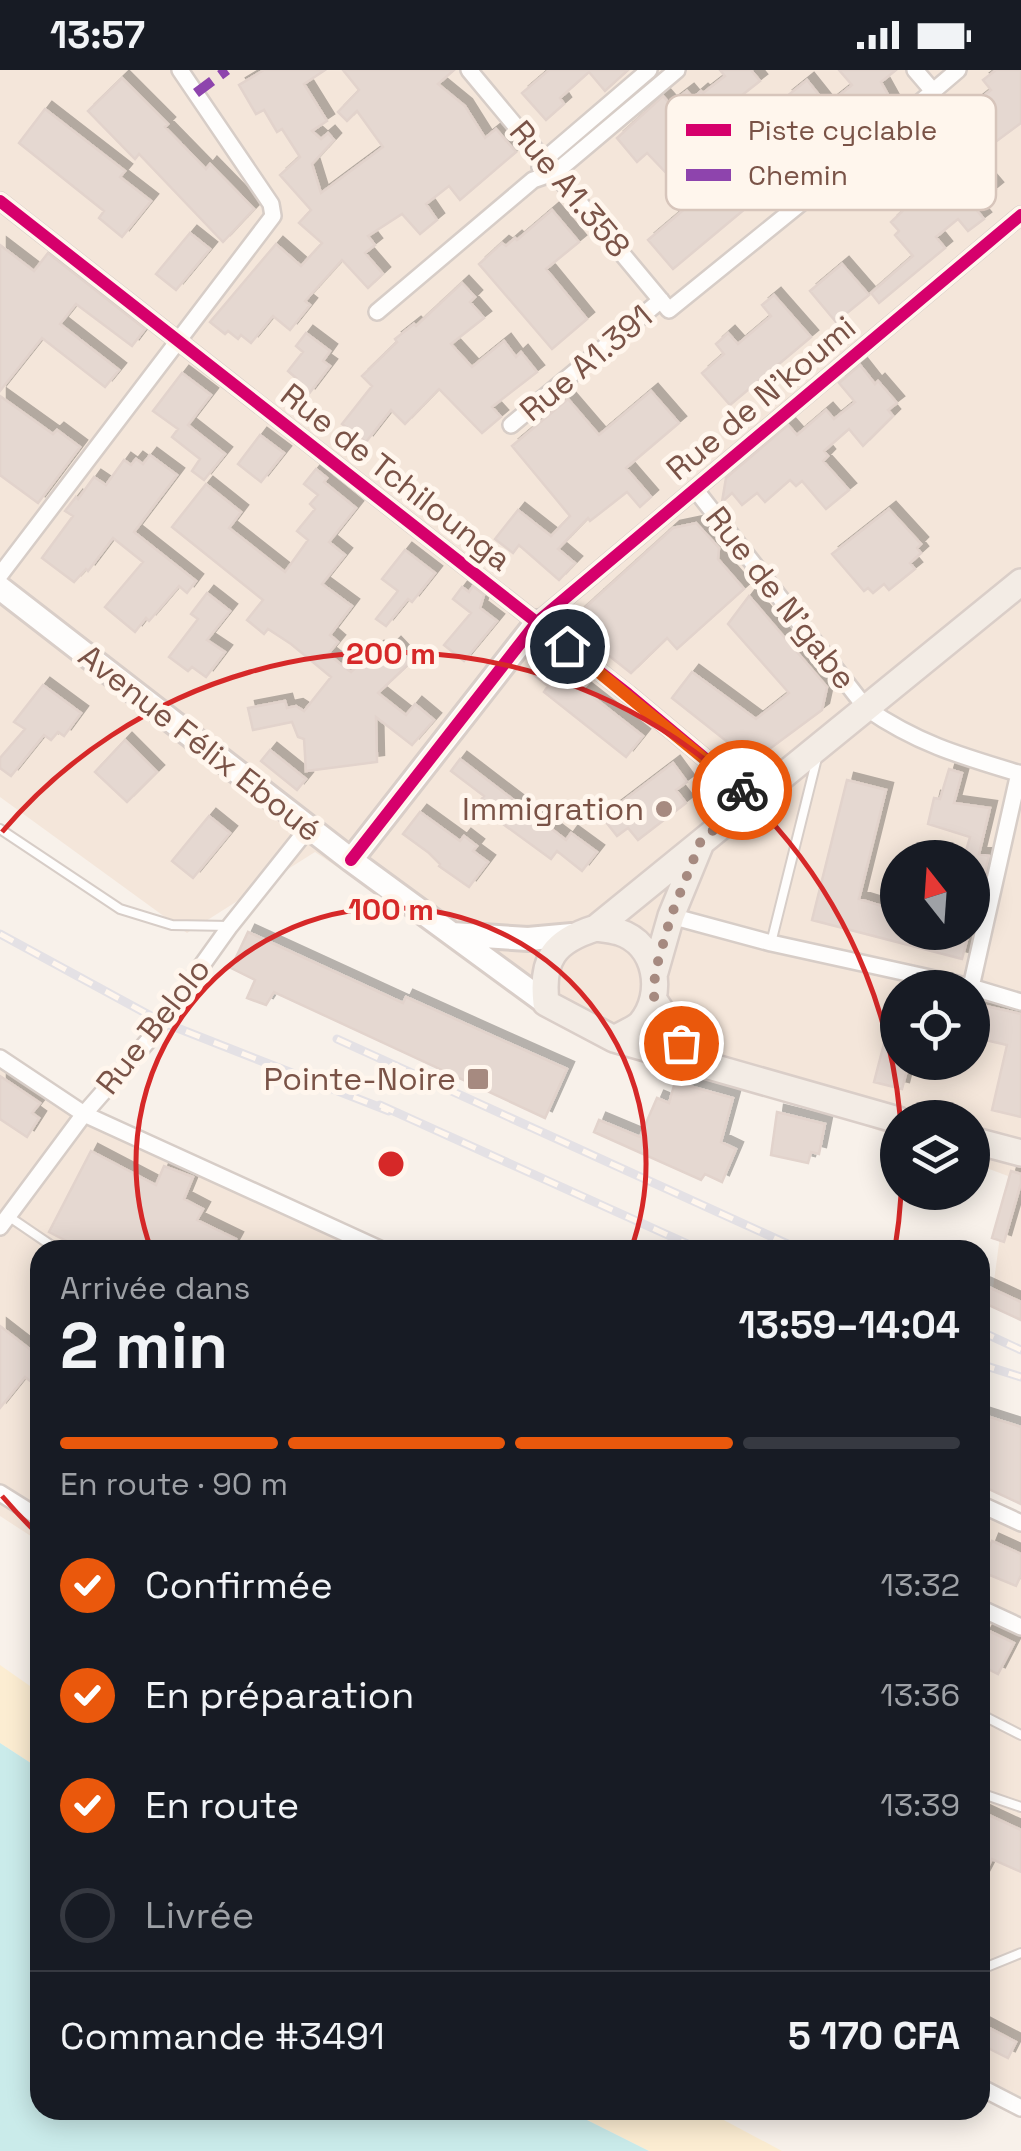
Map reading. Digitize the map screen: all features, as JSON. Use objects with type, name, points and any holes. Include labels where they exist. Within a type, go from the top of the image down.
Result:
[{"type":"main road","points":[[880,1115],[614,1039],[546,1003],[543,978],[552,953],[756,801],[1019,586]]},
{"type":"main road","points":[[614,1039],[639,1025],[654,1000],[655,972],[671,916],[702,838]]},
{"type":"main road","points":[[584,932],[622,932],[643,948],[655,972]]},
{"type":"main road","points":[[654,1000],[696,1062]]},
{"type":"main road","points":[[990,1145],[1021,1153]]},
{"type":"street","points":[[0,575],[272,216],[272,204],[180,70]]},
{"type":"street","name":"Rue A1.358","points":[[469,70],[665,305]]},
{"type":"street","points":[[377,312],[550,165],[649,70]]},
{"type":"street","points":[[550,165],[677,70]]},
{"type":"street","points":[[915,70],[933,91]]},
{"type":"street","name":"Rue A1.391","points":[[928,95],[958,70]]},
{"type":"street","name":"Rue de Tchilounga","points":[[0,201],[628,694],[756,801]]},
{"type":"street","name":"Rue A1.391","points":[[511,425],[790,210]]},
{"type":"street","name":"Rue de N'koumi","points":[[536,622],[1021,215]]},
{"type":"street","name":"Rue de N'gabe","points":[[695,489],[866,708],[904,733],[946,752],[1020,773]]},
{"type":"street","name":"Avenue Félix Eboué","points":[[0,588],[351,860],[546,1003]]},
{"type":"street","points":[[351,860],[536,622]]},
{"type":"street","points":[[976,970],[1020,773]]},
{"type":"street","name":"Rue Belolo","points":[[4,1222],[84,1114],[147,1042],[230,926],[309,827]]},
{"type":"street","points":[[671,916],[772,944],[893,970]]},
{"type":"street","points":[[449,934],[528,939],[584,932]]},
{"type":"street","points":[[990,993],[1021,1002]]},
{"type":"street","points":[[0,1058],[84,1114],[360,1240]]},
{"type":"street","points":[[0,1493],[30,1512]]},
{"type":"street","points":[[990,1509],[1021,1523]]},
{"type":"street","points":[[990,1613],[1021,1628]]},
{"type":"street","points":[[990,2092],[1021,2108]]},
{"type":"lane","points":[[772,944],[819,749]]},
{"type":"lane","points":[[0,829],[120,909],[172,925],[230,926]]},
{"type":"lane","points":[[4,1222],[39,1240]]},
{"type":"lane","points":[[990,1719],[1021,1736]]},
{"type":"lane","points":[[990,1796],[1021,1807]]},
{"type":"lane","points":[[990,1966],[1021,1953]]},
{"type":"shaded area","points":[[0,70],[1021,70],[1021,1308],[992,1296],[1008,1176],[990,1169],[990,1100],[880,1100],[880,1131],[561,1018],[315,852],[187,933],[0,797]]},
{"type":"shaded area","points":[[0,1058],[105,1128],[368,1240],[30,1240],[30,1536],[0,1516]]},
{"type":"shaded area","points":[[990,1504],[1021,1517],[1021,2118],[990,2103]]},
{"type":"sand","points":[[0,1665],[30,1686],[30,1762],[0,1743]]},
{"type":"sand","points":[[587,2120],[724,2120],[782,2151],[649,2151]]},
{"type":"water","points":[[0,1743],[30,1762],[30,2120],[587,2120],[649,2151],[0,2151]]},
{"type":"building","points":[[264,70],[325,70],[304,84],[327,121],[312,131],[321,139],[328,133],[334,140],[312,164],[321,193],[383,147],[357,111],[347,121],[338,112],[359,90],[343,70],[454,70],[438,84],[465,106],[485,138],[496,129],[516,152],[460,200],[449,186],[426,204],[437,220],[420,234],[402,214],[368,236],[375,245],[365,253],[383,274],[368,288],[342,260],[305,301],[310,305],[290,330],[273,316],[251,343],[241,335],[238,339],[228,331],[225,334],[210,322],[276,244],[301,266],[322,243],[299,223],[311,210],[280,175],[300,157],[282,129],[277,132],[264,110],[256,114],[239,85]]},
{"type":"building","points":[[549,70],[628,70],[605,91],[589,72],[560,98],[564,104],[546,120],[522,93]]},
{"type":"building","points":[[720,70],[751,70],[760,81],[742,95],[696,95],[725,76]]},
{"type":"building","points":[[839,70],[896,70],[881,82],[888,95],[840,95],[852,85]]},
{"type":"building","points":[[996,70],[1021,70],[1021,123],[996,142],[996,95],[985,95],[991,90],[983,80]]},
{"type":"building","points":[[122,78],[206,169],[210,164],[254,209],[223,242],[139,154],[135,159],[88,111]]},
{"type":"building","points":[[807,80],[819,95],[788,95]]},
{"type":"building","points":[[663,96],[666,173],[647,153],[637,162],[617,138]]},
{"type":"building","points":[[45,109],[125,171],[120,177],[151,201],[122,237],[99,218],[104,211],[19,143]]},
{"type":"building","points":[[552,210],[579,242],[546,269],[587,319],[552,349],[479,264],[502,243],[506,246],[517,240]]},
{"type":"building","points":[[683,210],[744,210],[673,269],[648,240]]},
{"type":"building","points":[[904,210],[976,210],[984,219],[968,231],[958,219],[936,237],[945,248],[879,303],[871,293],[913,256],[895,235],[899,231],[891,222]]},
{"type":"building","points":[[190,233],[210,249],[176,290],[156,274]]},
{"type":"building","points":[[0,245],[34,271],[48,253],[145,329],[132,346],[76,304],[60,324],[119,370],[105,387],[42,338],[0,391]]},
{"type":"building","points":[[842,264],[869,295],[836,322],[810,291]]},
{"type":"building","points":[[462,283],[475,297],[470,302],[484,318],[451,344],[472,367],[504,341],[516,357],[521,352],[537,372],[492,407],[501,417],[482,433],[439,389],[405,424],[391,410],[366,442],[342,424],[372,386],[362,376],[397,342],[395,339],[416,326]]},
{"type":"building","points":[[774,295],[811,337],[730,405],[702,373],[724,354],[716,344],[728,333],[738,344],[771,316],[762,305]]},
{"type":"building","points":[[306,333],[330,351],[323,361],[330,366],[308,395],[292,383],[296,378],[288,371],[303,352],[296,346]]},
{"type":"building","points":[[860,365],[897,403],[888,410],[893,416],[863,446],[849,429],[824,451],[828,456],[823,461],[849,490],[826,509],[802,481],[796,486],[790,480],[765,502],[757,493],[742,505],[732,493],[722,502],[726,478],[788,425],[797,435],[826,410],[834,419],[855,402],[839,383]]},
{"type":"building","points":[[182,373],[211,395],[188,425],[225,454],[204,480],[192,471],[200,459],[172,437],[178,429],[153,411]]},
{"type":"building","points":[[651,391],[679,423],[626,468],[651,497],[640,507],[627,492],[590,521],[588,518],[558,549],[575,563],[559,580],[519,545],[513,553],[495,539],[518,510],[551,536],[570,516],[512,446],[568,399],[599,435]]},
{"type":"building","points":[[0,396],[53,434],[57,430],[80,447],[38,503],[0,475]]},
{"type":"building","points":[[260,435],[284,453],[261,482],[238,464]]},
{"type":"building","points":[[150,455],[177,475],[134,532],[196,581],[187,593],[179,586],[135,632],[105,607],[143,562],[113,538],[88,571],[74,582],[42,558],[73,516],[65,511],[94,477],[106,485],[124,460],[131,465],[136,459],[143,464]]},
{"type":"building","points":[[316,469],[327,478],[324,482],[356,508],[329,542],[345,555],[322,584],[352,606],[330,635],[338,642],[328,654],[351,672],[377,648],[383,655],[394,644],[411,662],[378,693],[406,715],[415,704],[434,720],[412,745],[376,717],[377,762],[306,771],[304,739],[298,737],[292,722],[253,730],[248,708],[285,701],[287,708],[296,706],[304,711],[331,677],[291,644],[268,629],[264,634],[247,620],[263,600],[172,527],[206,484],[241,512],[229,528],[285,572],[308,540],[297,531],[315,509],[310,504],[318,495],[304,484]]},
{"type":"building","points":[[889,509],[921,544],[917,548],[921,553],[910,563],[915,569],[889,590],[884,584],[873,593],[868,588],[864,591],[832,554]]},
{"type":"building","points":[[696,523],[719,548],[718,559],[744,589],[677,649],[667,638],[631,673],[579,632],[578,614],[673,528]]},
{"type":"building","points":[[405,550],[435,573],[386,626],[376,619],[398,591],[382,579]]},
{"type":"building","points":[[473,586],[484,595],[480,608],[497,621],[464,661],[444,645],[471,613],[453,599],[462,587],[469,592]]},
{"type":"building","points":[[207,593],[230,611],[207,640],[225,652],[206,677],[192,667],[188,671],[169,657],[198,619],[191,614]]},
{"type":"building","points":[[749,596],[827,687],[822,710],[760,756],[744,755],[672,698],[692,672],[756,719],[789,693],[728,624]]},
{"type":"building","points":[[547,658],[573,678],[579,670],[591,679],[583,689],[643,736],[626,757],[544,692],[548,686],[534,675]]},
{"type":"building","points":[[43,685],[81,713],[64,736],[58,732],[51,740],[44,735],[11,776],[0,768],[0,758],[25,729],[14,722]]},
{"type":"building","points":[[125,740],[157,772],[127,802],[95,772]]},
{"type":"building","points":[[270,750],[306,779],[297,790],[261,761]]},
{"type":"building","points":[[460,759],[566,840],[571,833],[597,852],[582,871],[557,851],[551,859],[477,805],[484,796],[451,771]]},
{"type":"building","points":[[673,763],[687,782],[676,790],[686,803],[638,840],[628,828],[617,836],[602,817]]},
{"type":"building","points":[[949,769],[962,773],[954,803],[990,808],[982,840],[969,840],[970,837],[928,824],[934,798],[940,799]]},
{"type":"building","points":[[847,780],[886,790],[859,899],[880,905],[880,938],[812,920]]},
{"type":"building","points":[[420,812],[460,841],[464,836],[477,846],[473,851],[488,862],[469,887],[403,834]]},
{"type":"building","points":[[209,816],[230,833],[193,878],[172,861]]},
{"type":"building","points":[[248,932],[403,1003],[406,997],[567,1069],[545,1118],[274,992],[266,1005],[247,998],[255,980],[231,968]]},
{"type":"building","points":[[927,950],[964,950],[962,959]]},
{"type":"building","points":[[990,1007],[1021,1014],[1021,1117],[992,1110],[1007,1045],[990,1041]]},
{"type":"building","points":[[880,1059],[880,1080],[904,1080],[902,1089],[874,1082]]},
{"type":"building","points":[[0,1076],[40,1103],[32,1113],[39,1118],[27,1137],[0,1119]]},
{"type":"building","points":[[675,1082],[733,1098],[721,1142],[736,1149],[722,1182],[705,1174],[701,1180],[594,1132],[599,1120],[640,1137],[657,1098],[669,1103]]},
{"type":"building","points":[[777,1112],[825,1124],[819,1154],[811,1152],[808,1163],[771,1155]]},
{"type":"building","points":[[91,1151],[156,1185],[164,1166],[193,1177],[184,1199],[203,1209],[197,1220],[236,1239],[65,1240],[49,1232]]},
{"type":"building","points":[[1011,1171],[1021,1174],[1021,1183],[1004,1242],[992,1238]]},
{"type":"building","points":[[990,1288],[1021,1302],[1021,1320],[990,1306]]},
{"type":"building","points":[[0,1326],[30,1349],[30,1381],[25,1377],[0,1408]]},
{"type":"building","points":[[990,1417],[1021,1427],[1021,1504],[990,1490]]},
{"type":"building","points":[[992,1541],[1021,1554],[1021,1575],[1016,1586],[990,1575]]},
{"type":"building","points":[[990,1631],[1014,1643],[998,1674],[990,1670]]},
{"type":"building","points":[[990,1816],[1021,1830],[1021,1872],[992,1859],[990,1863]]},
{"type":"building","points":[[990,2028],[1016,2042],[1008,2058],[990,2049]]},
{"type":"railway","points":[[0,934],[162,1022],[389,1111]]},
{"type":"railway","points":[[337,1039],[779,1240]]},
{"type":"railway","points":[[380,1105],[679,1240]]},
{"type":"railway","points":[[990,1336],[1021,1350]]},
{"type":"railway","points":[[990,1367],[1021,1377]]},
{"type":"marked path","points":[[196,93],[227,70]]},
{"type":"cycle path","points":[[0,201],[628,694],[756,801]]},
{"type":"cycle path","points":[[351,860],[537,622],[1021,215]]},
{"type":"way so far","points":[[681,1043],[654,1000],[655,972],[671,916],[702,838],[756,801],[742,790]]},
{"type":"place","name":"Immigration","points":[[664,809]]},
{"type":"place","name":"Pointe-Noire","points":[[478,1079]]},
{"type":"route","points":[[567,646],[742,790]]}]
